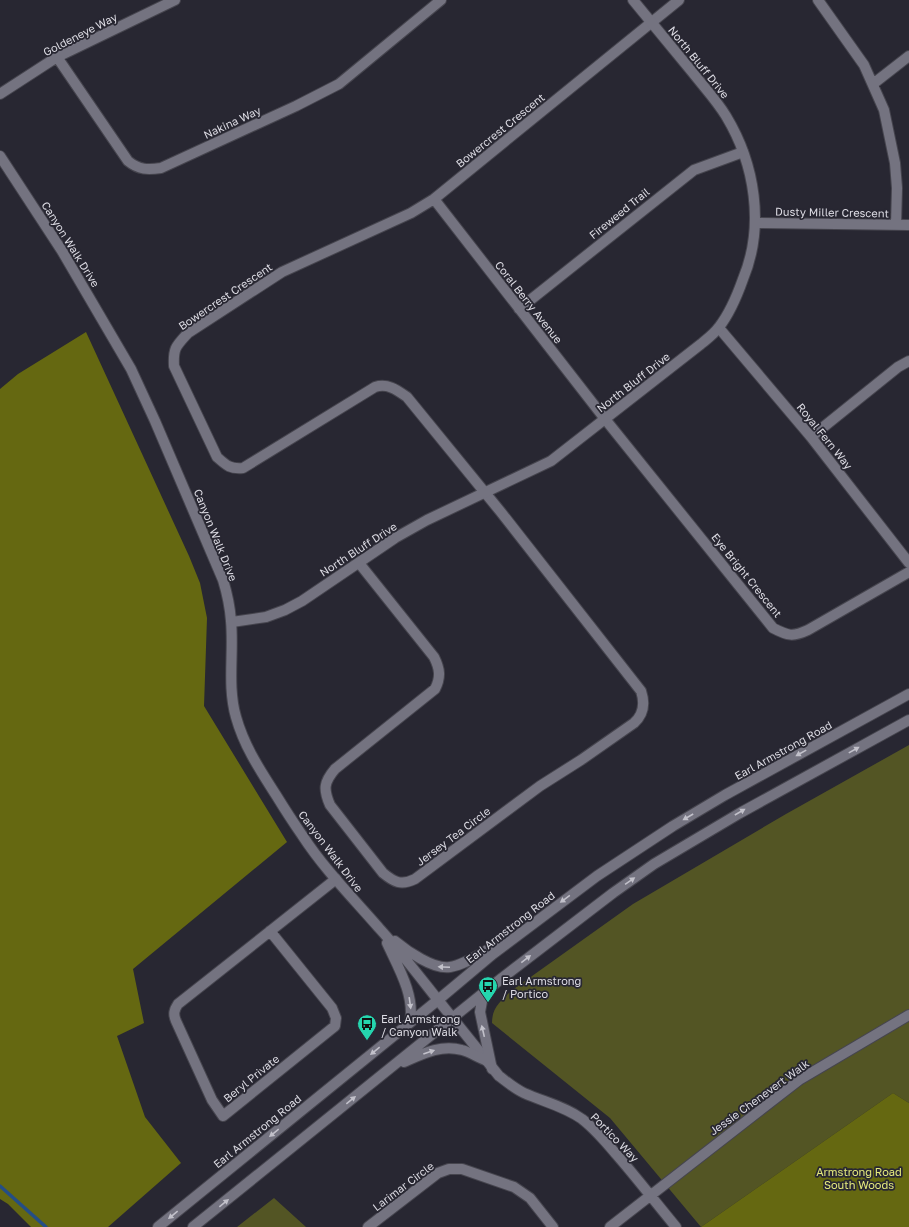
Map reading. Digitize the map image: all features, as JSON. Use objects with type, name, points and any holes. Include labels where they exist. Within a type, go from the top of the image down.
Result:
[{"type":"street","name":"Goldeneye Way","points":[[0,94],[57,57],[175,0]]},
{"type":"street","name":"Nakina Way","points":[[57,57],[128,161],[138,168],[150,170],[161,168],[252,127],[339,84],[441,0]]},
{"type":"street","name":"North Bluff Drive","points":[[232,622],[278,614],[302,601],[395,538],[427,520],[551,461],[701,344],[719,328],[735,300],[746,272],[752,250],[755,223],[749,169],[731,125],[720,107],[633,0]]},
{"type":"street","points":[[652,22],[680,0]]},
{"type":"street","points":[[818,0],[864,65],[884,110],[895,162],[897,188],[896,225]]},
{"type":"street","name":"Bowercrest Crescent","points":[[485,493],[407,397],[390,386],[381,385],[369,390],[243,468],[233,468],[225,464],[217,457],[174,366],[174,353],[178,344],[188,333],[282,272],[411,213],[434,199],[652,22]]},
{"type":"street","points":[[873,84],[909,56]]},
{"type":"street","name":"Fireweed Trail","points":[[519,309],[694,170],[743,152]]},
{"type":"street","name":"Canyon Walk Drive","points":[[0,156],[62,251],[131,370],[156,421],[223,580],[229,600],[232,622],[232,701],[243,739],[253,759],[302,836],[353,900],[380,928],[438,1000]]},
{"type":"street","name":"Coral Berry Avenue","points":[[434,199],[605,419]]},
{"type":"street","name":"Dusty Miller Crescent","points":[[755,223],[909,225]]},
{"type":"street","name":"Royal Fern Way","points":[[719,328],[811,437],[909,563]]},
{"type":"street","points":[[811,437],[898,367],[909,361]]},
{"type":"street","name":"Eye Bright Crescent","points":[[605,419],[773,628],[786,634],[797,635],[909,572]]},
{"type":"street","name":"Jersey Tea Circle","points":[[359,563],[434,657],[440,676],[435,689],[335,769],[328,777],[325,784],[326,795],[330,805],[383,873],[392,880],[403,883],[415,879],[540,786],[581,760],[634,723],[640,718],[642,713],[643,696],[638,686],[485,493]]},
{"type":"street","name":"Earl Armstrong Road","points":[[158,1227],[493,954],[597,876],[725,795],[909,694]]},
{"type":"street","points":[[193,1227],[578,918],[654,864],[740,813],[909,720]]},
{"type":"street","name":"Beryl Private","points":[[270,931],[332,1008],[336,1018],[335,1026],[222,1116],[212,1100],[173,1012],[178,1004],[270,931],[336,879]]},
{"type":"street","points":[[380,928],[402,947],[433,965],[445,968],[463,963],[529,927]]},
{"type":"street","points":[[380,928],[407,990],[410,1004],[410,1022]]},
{"type":"street","points":[[486,991],[480,1012],[492,1069]]},
{"type":"street","name":"Portico Way","points":[[438,1000],[499,1076],[517,1090],[558,1106],[583,1120],[605,1141],[676,1227]]},
{"type":"street","name":"Jessie Chenevert Walk","points":[[650,1195],[799,1080],[909,1015]]},
{"type":"street","points":[[393,1066],[430,1051],[443,1049],[461,1050],[485,1060]]},
{"type":"street","name":"Larimar Circle","points":[[368,1227],[438,1173],[449,1169],[462,1169],[514,1187],[530,1198],[553,1227]]},
{"type":"street","points":[[610,1227],[650,1195]]},
{"type":"green space","points":[[86,332],[200,583],[207,618],[204,706],[287,842],[133,969],[144,1023],[117,1036],[145,1117],[181,1163],[108,1227],[31,1227],[8,1204],[0,1199],[0,389],[18,374]]},
{"type":"green space","points":[[909,745],[909,1103],[893,1093],[701,1227],[610,1118],[492,1023],[495,1008],[511,991],[633,904],[786,814]]},
{"type":"green space","name":"Armstrong Road South Woods","points":[[893,1093],[909,1103],[909,1227],[701,1227]]},
{"type":"green space","points":[[274,1198],[306,1227],[237,1227]]},
{"type":"waterway","points":[[0,1186],[46,1227]]},
{"type":"place","name":"Earl Armstrong / Portico","points":[[488,1003]]},
{"type":"place","name":"Earl Armstrong / Canyon Walk","points":[[367,1041]]}]
